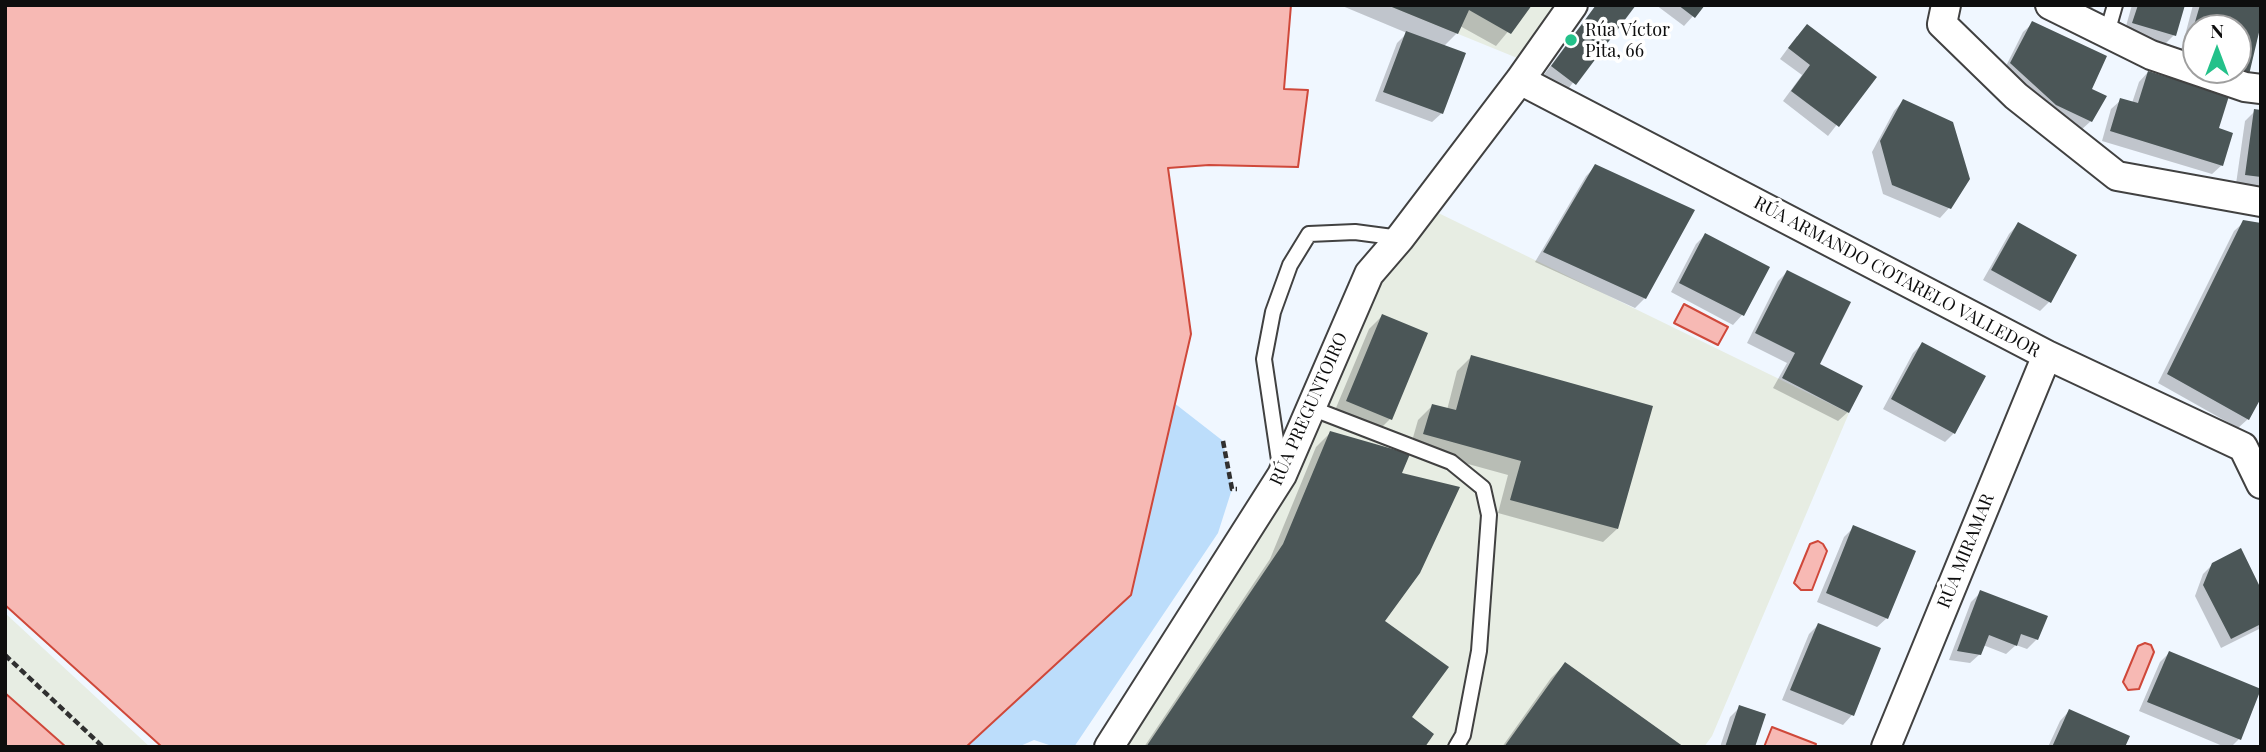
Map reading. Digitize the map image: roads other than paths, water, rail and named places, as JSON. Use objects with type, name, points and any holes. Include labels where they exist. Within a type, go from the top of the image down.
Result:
[{"type":"street","name":"RÚA PREGUNTOIRO","points":[[1109,747],[1275,485],[1369,274],[1400,238],[1520,80],[1573,5]]},
{"type":"street","points":[[1946,5],[1942,24],[2016,96],[2117,176],[2261,202]]},
{"type":"street","points":[[2050,5],[2151,55],[2245,87],[2261,89]]},
{"type":"street","name":"RÚA ARMANDO COTARELO VALLEDOR","points":[[1520,80],[2047,355],[2243,447],[2261,484]]},
{"type":"street","name":"RÚA MIRAMAR","points":[[1885,747],[2047,355]]},
{"type":"lane","points":[[2107,33],[2115,5]]},
{"type":"lane","points":[[1275,485],[1264,359],[1273,312],[1290,265],[1309,234],[1355,232],[1400,238]]},
{"type":"lane","points":[[1311,408],[1451,462],[1483,488],[1489,515],[1479,651],[1461,743]]},
{"type":"place","name":"Rúa Víctor Pita, 66","points":[[1571,40]]}]
